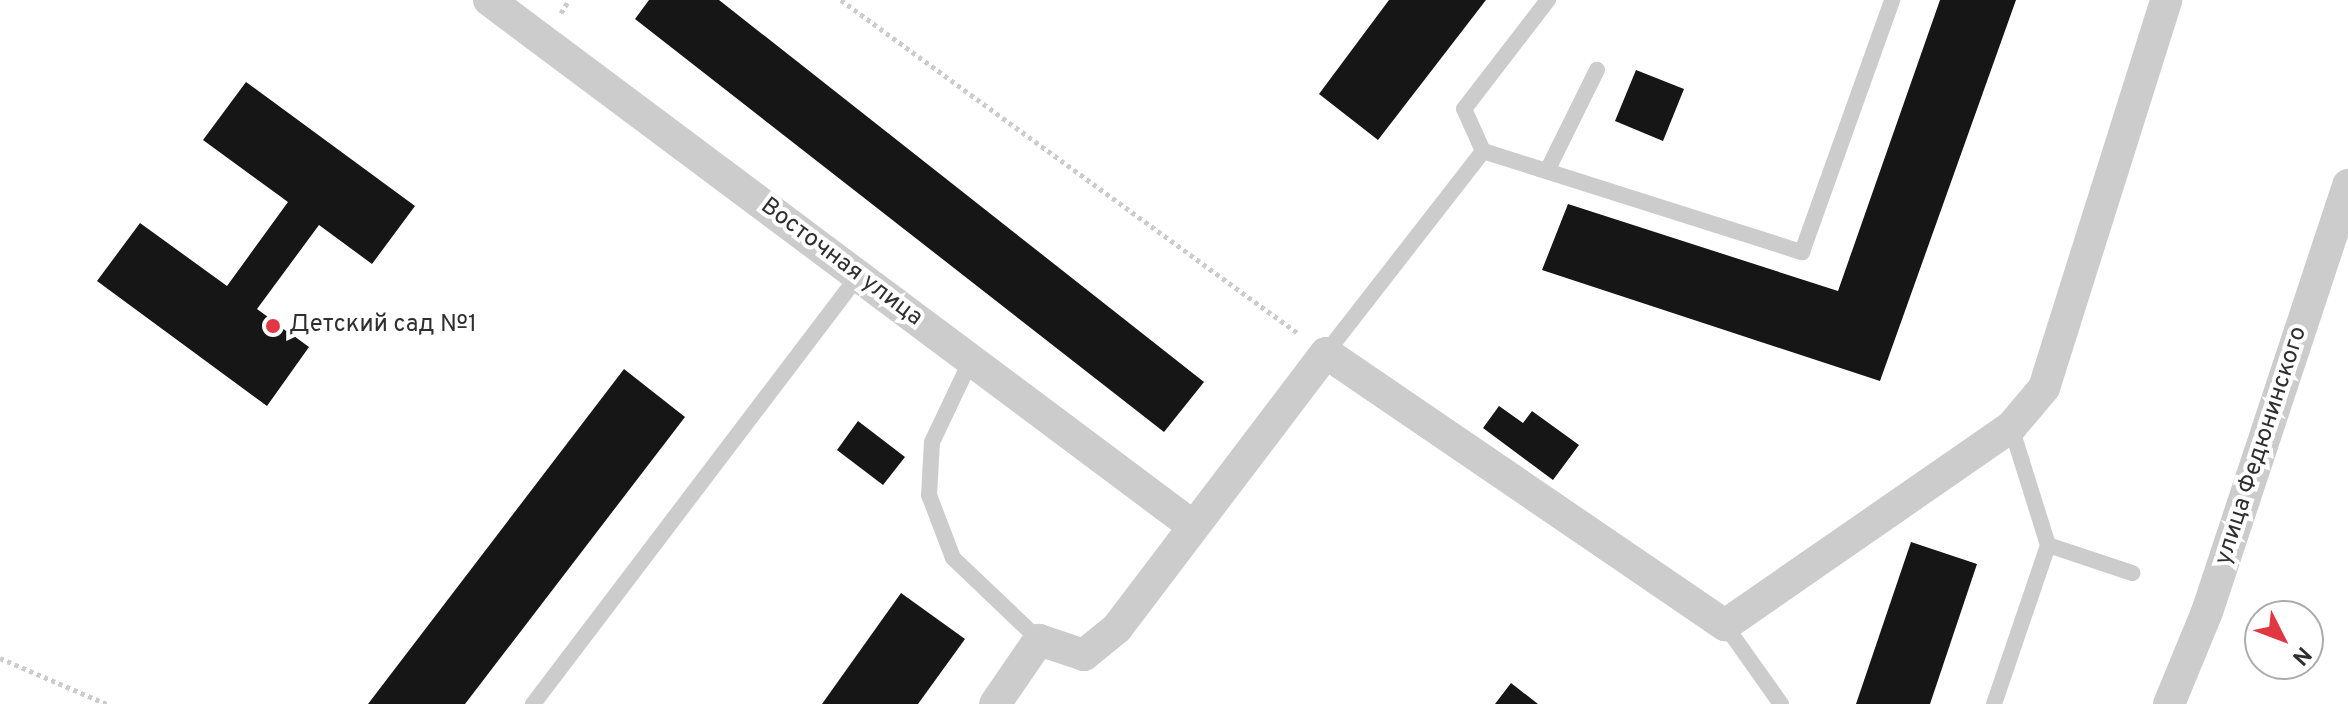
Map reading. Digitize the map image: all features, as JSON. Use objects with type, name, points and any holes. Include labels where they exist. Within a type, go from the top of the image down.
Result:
[{"type":"street","name":"Восточная улица","points":[[489,0],[1193,526]]},
{"type":"street","points":[[995,704],[1039,640],[1084,655],[1117,628],[1326,353],[1725,625],[2011,427],[2044,388],[2166,0]]},
{"type":"street","name":"улица Федюнинского","points":[[2169,704],[2341,233],[2348,185]]},
{"type":"lane","points":[[1548,0],[1464,109],[1483,151],[1802,252],[1892,0]]},
{"type":"lane","points":[[1547,171],[1597,70]]},
{"type":"lane","points":[[1326,353],[1483,151]]},
{"type":"lane","points":[[533,704],[858,276]]},
{"type":"lane","points":[[971,360],[932,442],[929,495],[953,558],[1039,640]]},
{"type":"lane","points":[[1994,704],[2048,545],[2011,427]]},
{"type":"lane","points":[[2048,545],[2132,573]]},
{"type":"lane","points":[[1725,625],[1781,704]]},
{"type":"path","points":[[841,0],[1326,353]]},
{"type":"path","points":[[0,658],[107,704]]},
{"type":"building","points":[[649,0],[719,0],[1204,382],[1164,432],[635,19]]},
{"type":"building","points":[[1389,0],[1486,0],[1378,140],[1319,94]]},
{"type":"building","points":[[1940,0],[2016,0],[1880,381],[1542,270],[1568,204],[1838,291]]},
{"type":"building","points":[[1636,70],[1684,89],[1663,141],[1615,121]]},
{"type":"building","points":[[246,82],[415,206],[372,264],[319,225],[257,309],[309,347],[267,406],[97,281],[140,223],[227,286],[288,202],[203,140]]},
{"type":"building","points":[[624,369],[685,417],[465,704],[368,704]]},
{"type":"building","points":[[1499,406],[1523,423],[1532,411],[1579,445],[1553,480],[1483,428]]},
{"type":"building","points":[[858,421],[905,457],[883,485],[837,450]]},
{"type":"building","points":[[1911,542],[1977,564],[1930,704],[1856,704]]},
{"type":"building","points":[[901,593],[965,639],[918,704],[822,704]]},
{"type":"building","points":[[1511,683],[1538,704],[1495,704]]},
{"type":"place","name":"Детский сад №1","points":[[273,326]]}]
